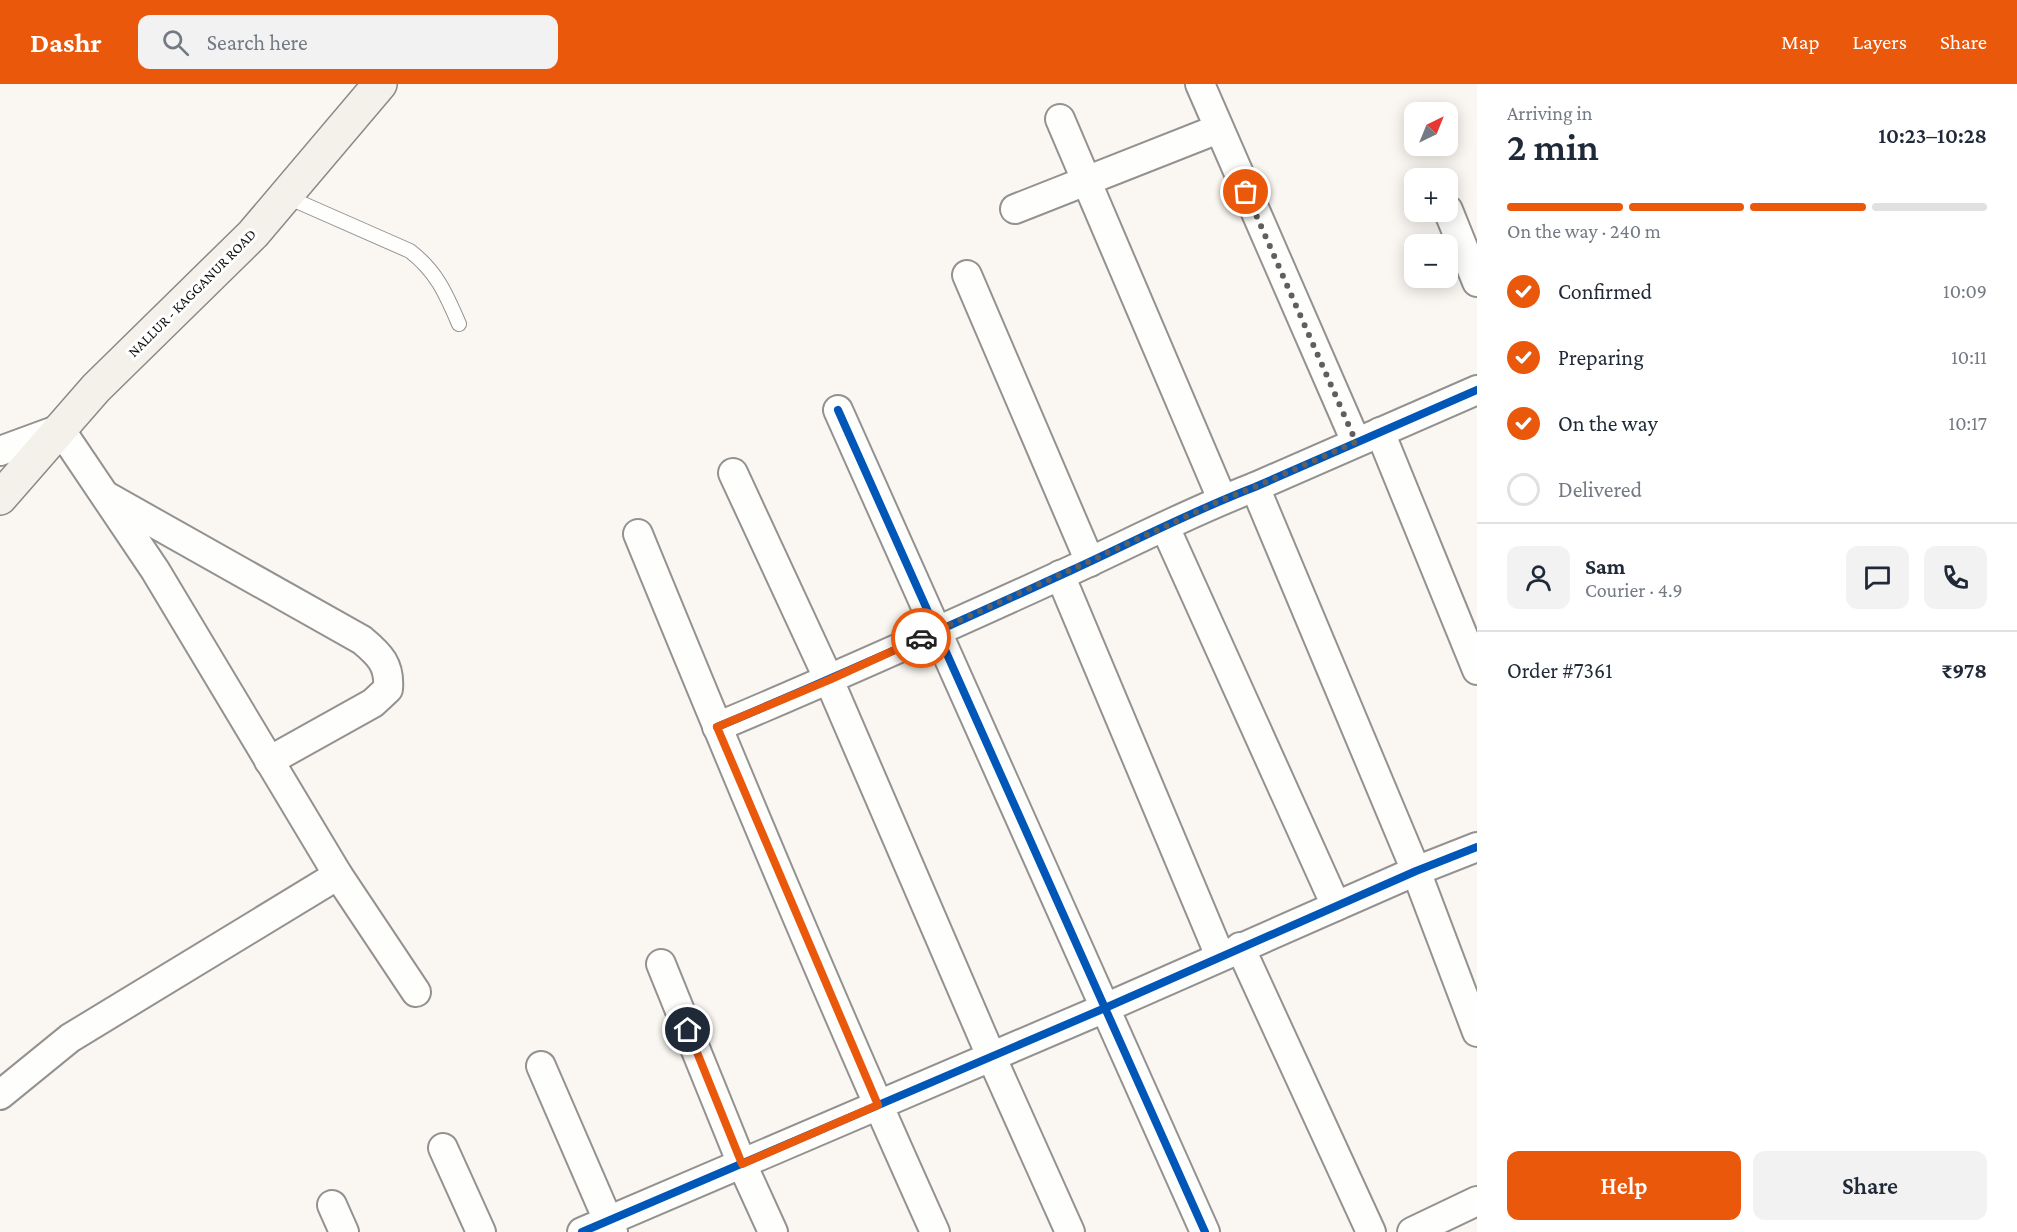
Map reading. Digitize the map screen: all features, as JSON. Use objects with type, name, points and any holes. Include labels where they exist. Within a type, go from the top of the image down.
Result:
[{"type":"main road","name":"NALLUR - KAGGANUR ROAD","points":[[0,498],[96,388],[253,234],[380,84]]},
{"type":"street","points":[[1200,84],[1218,129],[1368,437],[1477,670]]},
{"type":"street","points":[[1060,119],[1222,500]]},
{"type":"street","points":[[1015,209],[1218,129]]},
{"type":"street","points":[[1453,222],[1477,282]]},
{"type":"street","points":[[967,275],[1090,562]]},
{"type":"street","points":[[717,727],[829,680],[1222,500],[1477,390]]},
{"type":"street","points":[[838,410],[1205,1232]]},
{"type":"street","points":[[0,451],[60,429],[155,570],[338,875],[416,992]]},
{"type":"street","points":[[733,473],[829,680],[991,1056],[1070,1232]]},
{"type":"street","points":[[1255,487],[1416,871],[1477,1032]]},
{"type":"street","points":[[104,494],[362,640],[378,654],[389,675],[388,689],[373,703],[269,761]]},
{"type":"street","points":[[1165,526],[1336,906]]},
{"type":"street","points":[[638,534],[717,727],[878,1105],[935,1232]]},
{"type":"street","points":[[1060,575],[1230,952],[1371,1232]]},
{"type":"street","points":[[541,1066],[601,1228],[742,1164],[1416,871],[1477,847]]},
{"type":"street","points":[[0,1095],[70,1038],[338,875]]},
{"type":"street","points":[[661,963],[772,1232]]},
{"type":"street","points":[[443,1148],[481,1232]]},
{"type":"street","points":[[1412,1232],[1477,1201]]},
{"type":"street","points":[[332,1205],[344,1232]]},
{"type":"lane","points":[[285,196],[410,252],[425,263],[440,281],[459,324]]},
{"type":"cycle path","points":[[717,727],[939,630],[1208,506],[1477,390]]},
{"type":"cycle path","points":[[838,410],[1205,1232]]},
{"type":"cycle path","points":[[582,1232],[1105,1008],[1416,871],[1477,847]]},
{"type":"way so far","points":[[921,638],[1222,500],[1356,442],[1246,192]]},
{"type":"route","points":[[688,1030],[742,1164],[878,1105],[717,727],[921,638]]}]
